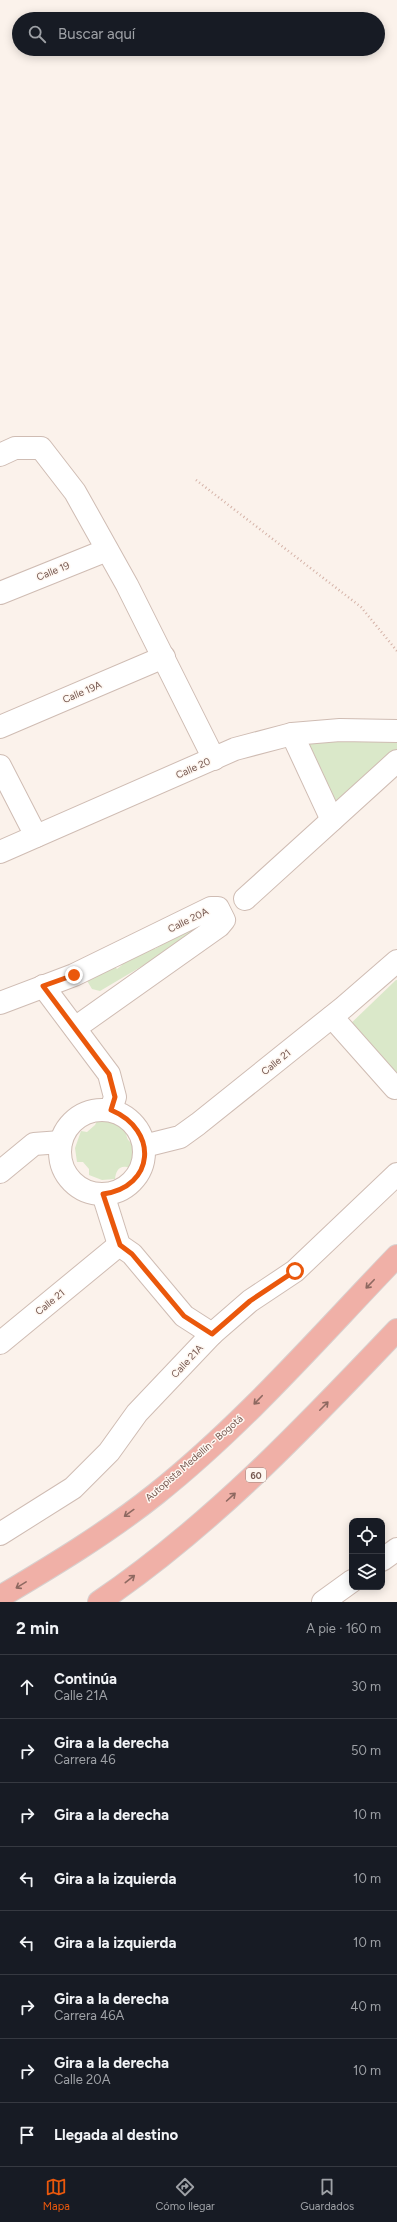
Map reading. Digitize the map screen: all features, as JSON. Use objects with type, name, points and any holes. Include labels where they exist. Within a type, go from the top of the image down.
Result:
[{"type":"highway","name":"Autopista Medellín - Bogotá","points":[[0,1597],[75,1552],[156,1494],[224,1434],[397,1256]]},
{"type":"highway","name":"60","points":[[99,1602],[198,1526],[258,1472],[397,1330]]},
{"type":"street","points":[[0,455],[15,448],[41,448],[75,492],[164,657],[214,758]]},
{"type":"street","name":"Calle 19","points":[[0,593],[107,550]]},
{"type":"street","name":"Calle 19A","points":[[0,727],[164,657]]},
{"type":"street","name":"Calle 20","points":[[0,852],[234,749],[292,734],[340,730],[397,731]]},
{"type":"street","points":[[292,734],[332,820]]},
{"type":"street","points":[[245,899],[397,761]]},
{"type":"street","points":[[0,766],[36,836]]},
{"type":"street","name":"Calle 20A","points":[[0,1003],[74,975],[211,908],[218,908],[224,920],[219,926],[75,1028]]},
{"type":"street","name":"Calle 21","points":[[144,1146],[180,1137],[332,1017],[397,961]]},
{"type":"street","points":[[43,986],[109,1074],[115,1097],[111,1110]]},
{"type":"street","points":[[332,1017],[395,1088]]},
{"type":"street","points":[[98,1109],[111,1110],[124,1115],[134,1123],[141,1134],[144,1146],[141,1170],[126,1187],[115,1192],[103,1194],[93,1193],[82,1189],[70,1178],[62,1164],[61,1142],[66,1130],[74,1120],[86,1113],[98,1109]]},
{"type":"street","points":[[0,1172],[34,1144],[61,1142]]},
{"type":"street","name":"Calle 21A","points":[[0,1534],[73,1488],[109,1452],[137,1413],[212,1334],[250,1301],[295,1271],[397,1174]]},
{"type":"street","points":[[103,1194],[120,1245],[132,1254],[184,1316],[212,1334]]},
{"type":"street","name":"Calle 21","points":[[0,1343],[120,1245]]},
{"type":"street","points":[[385,1558],[397,1549]]},
{"type":"street","points":[[323,1602],[349,1583]]},
{"type":"path","points":[[196,480],[361,607],[397,651]]},
{"type":"green space","points":[[397,738],[397,751],[335,809],[306,745],[326,740]]},
{"type":"green space","points":[[202,918],[208,927],[100,991],[92,989],[86,979],[112,963],[117,969],[122,965],[118,959],[152,944],[155,949],[160,946],[157,940]]},
{"type":"green space","points":[[397,980],[397,1086],[344,1030]]},
{"type":"green space","points":[[106,1119],[115,1121],[127,1129],[126,1134],[128,1139],[135,1145],[135,1155],[130,1168],[121,1167],[116,1173],[115,1179],[102,1180],[89,1175],[89,1169],[83,1162],[77,1162],[75,1148],[81,1131],[87,1132],[95,1125],[97,1121]]},
{"type":"route","points":[[74,975],[43,986],[98,1057],[109,1074],[115,1097],[111,1110],[124,1115],[134,1123],[141,1134],[144,1146],[144,1158],[141,1170],[134,1179],[126,1187],[115,1192],[103,1194],[120,1245],[132,1254],[184,1316],[212,1334],[234,1317],[250,1301],[295,1271]]}]
